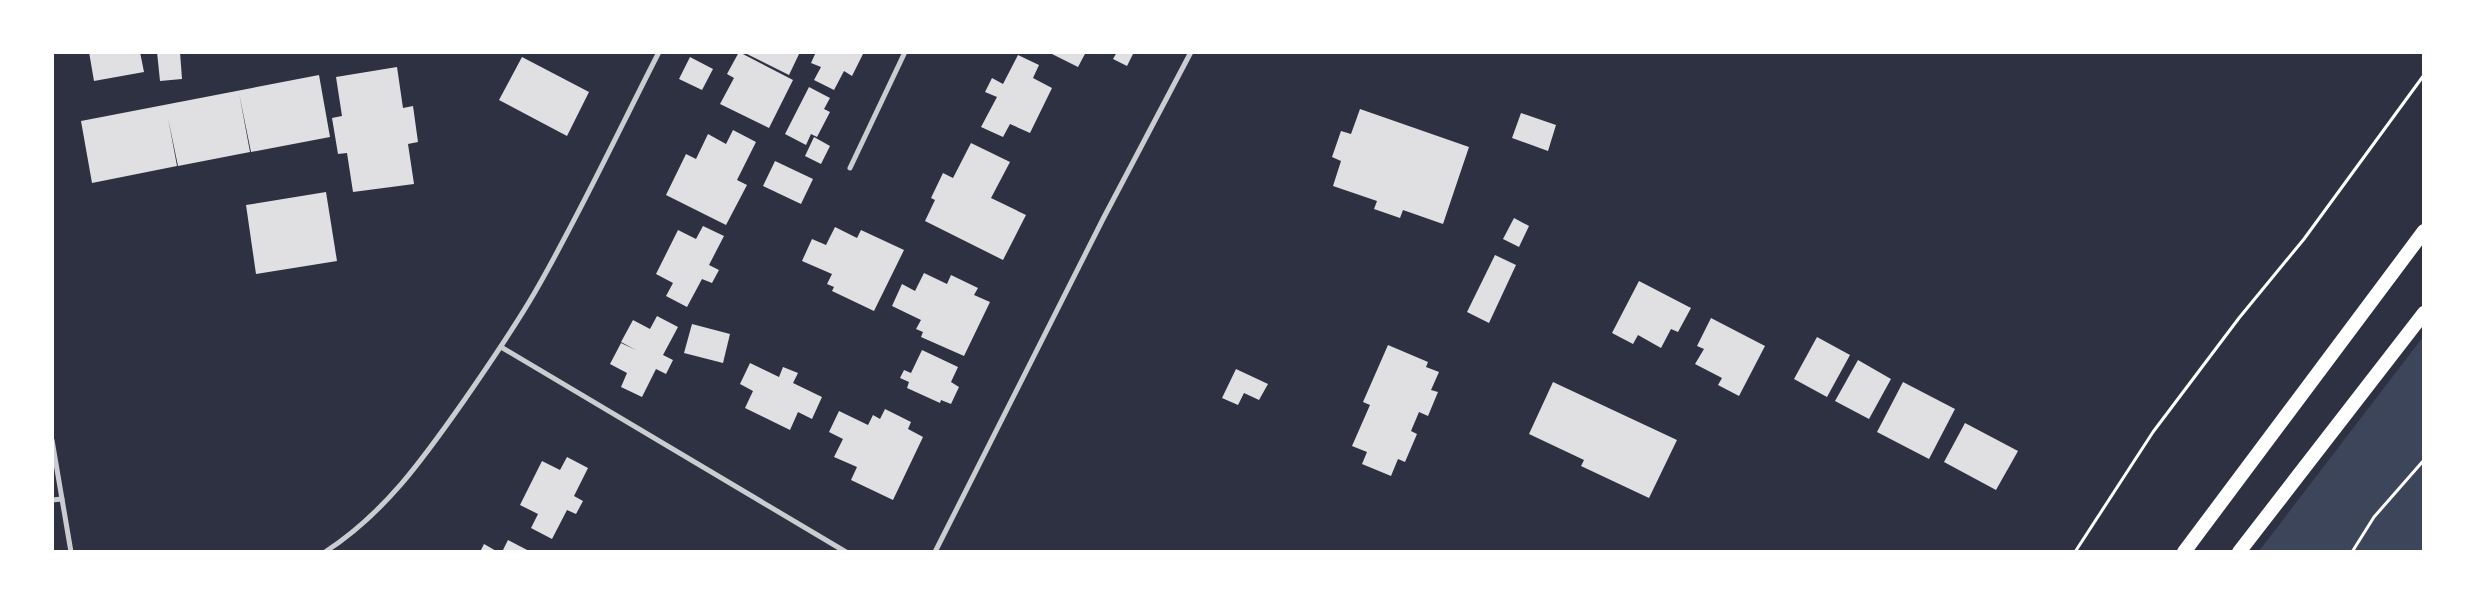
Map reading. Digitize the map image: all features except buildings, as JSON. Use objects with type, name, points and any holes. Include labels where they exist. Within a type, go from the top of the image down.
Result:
[{"type":"highway","points":[[2184,552],[2424,231]]},
{"type":"highway","points":[[2239,552],[2424,313]]},
{"type":"street","points":[[325,552],[364,522],[394,494],[422,461],[501,347],[535,291],[659,52]]},
{"type":"street","points":[[850,168],[904,52]]},
{"type":"street","points":[[935,552],[1099,228],[1191,52]]},
{"type":"street","points":[[501,347],[846,552]]},
{"type":"street","points":[[52,440],[71,552]]},
{"type":"street","points":[[52,500],[62,499]]},
{"type":"path","points":[[2075,552],[2153,432],[2239,318],[2304,239],[2424,75]]},
{"type":"path","points":[[2352,552],[2374,518],[2424,460]]},
{"type":"shaded area","points":[[2423,337],[2423,551],[2259,551]]}]
